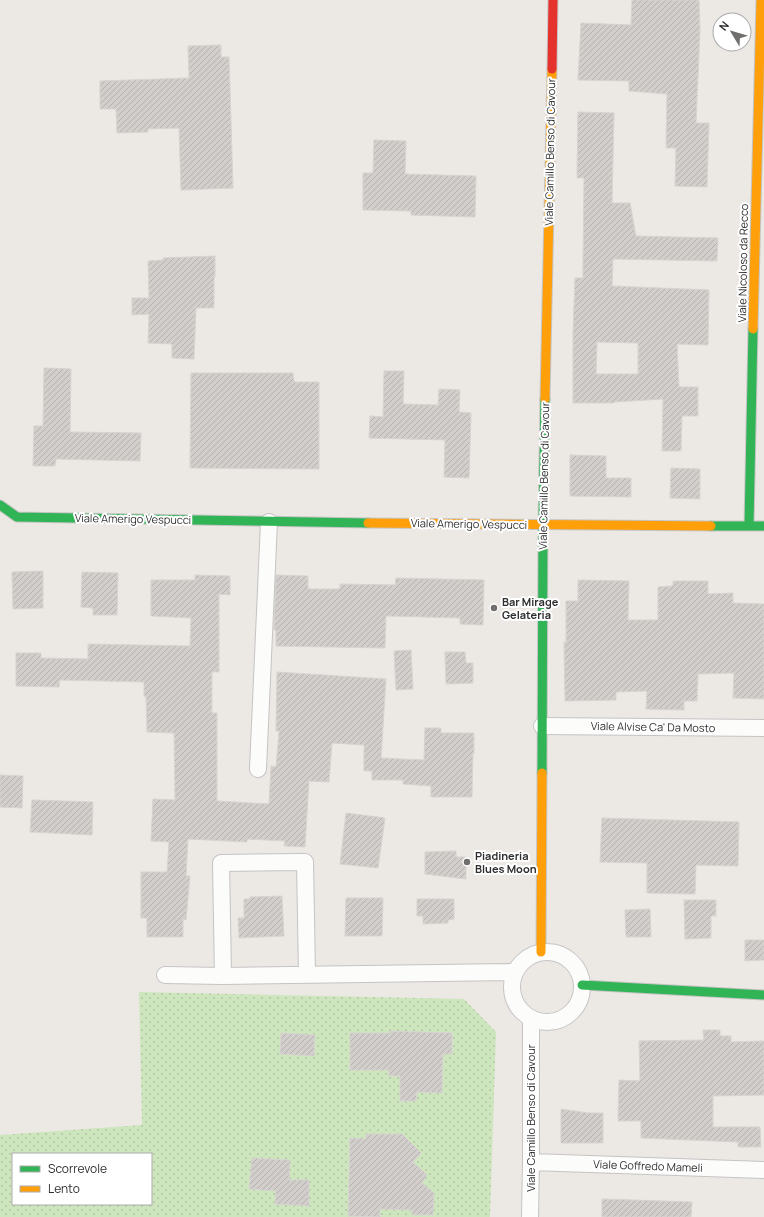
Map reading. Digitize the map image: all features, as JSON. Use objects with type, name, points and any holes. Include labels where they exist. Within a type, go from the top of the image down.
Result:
[{"type":"street","name":"Viale Camillo Benso di Cavour","points":[[542,952],[543,525],[553,0]]},
{"type":"street","name":"Viale Nicoloso da Recco","points":[[749,526],[761,0]]},
{"type":"street","name":"Viale Amerigo Vespucci","points":[[0,505],[17,517],[269,522],[764,526]]},
{"type":"street","points":[[258,769],[269,522]]},
{"type":"street","name":"Viale Alvise Ca' Da Mosto","points":[[542,726],[764,728]]},
{"type":"street","points":[[223,976],[221,863],[305,862],[307,975]]},
{"type":"street","points":[[542,952],[553,952],[564,956],[573,963],[579,973],[582,984],[581,995],[577,1005],[570,1013],[561,1019],[551,1022],[531,1018],[522,1012],[512,993],[512,982],[515,972],[522,962],[531,956],[542,952]]},
{"type":"street","points":[[165,975],[223,976],[515,972]]},
{"type":"street","points":[[582,984],[764,995]]},
{"type":"street","name":"Viale Camillo Benso di Cavour","points":[[530,1217],[531,1018]]},
{"type":"street","name":"Viale Goffredo Mameli","points":[[531,1162],[764,1170]]},
{"type":"green space","points":[[139,992],[464,999],[496,1032],[490,1217],[0,1217],[0,1135],[142,1125]]},
{"type":"building","points":[[632,0],[699,0],[700,30],[696,123],[709,123],[707,187],[675,186],[676,148],[666,148],[667,94],[629,91],[629,81],[578,80],[581,23],[631,25]]},
{"type":"building","points":[[221,45],[221,57],[229,57],[233,188],[181,190],[179,128],[148,129],[148,132],[117,133],[116,109],[100,109],[100,81],[189,78],[188,46]]},
{"type":"building","points":[[578,112],[614,113],[612,203],[630,203],[636,236],[718,238],[717,261],[613,259],[612,286],[709,290],[708,345],[677,344],[679,387],[698,387],[698,416],[682,416],[681,451],[662,451],[663,399],[614,403],[573,403],[575,278],[583,278],[584,178],[577,178]],"holes":[[[597,342],[638,343],[638,374],[596,374]]]},
{"type":"building","points":[[374,140],[406,141],[405,174],[476,176],[475,217],[411,215],[411,211],[363,210],[363,173],[373,173]]},
{"type":"building","points":[[215,256],[214,308],[196,308],[194,359],[172,358],[172,344],[148,343],[149,314],[132,315],[132,298],[149,298],[148,261],[163,260],[163,258]]},
{"type":"building","points":[[44,368],[71,369],[70,432],[141,433],[140,461],[56,459],[55,466],[33,466],[34,426],[43,426]]},
{"type":"building","points":[[384,371],[404,371],[403,404],[438,405],[439,389],[460,390],[459,412],[471,413],[469,478],[444,477],[445,440],[369,438],[370,416],[383,417]]},
{"type":"building","points":[[191,373],[293,373],[294,382],[319,382],[319,469],[190,468]]},
{"type":"building","points":[[570,455],[606,456],[606,478],[631,478],[631,497],[570,496]]},
{"type":"building","points":[[671,468],[700,469],[700,499],[670,498]]},
{"type":"building","points":[[43,571],[43,608],[13,609],[12,572]]},
{"type":"building","points":[[82,572],[118,573],[117,615],[93,615],[93,608],[81,607]]},
{"type":"building","points":[[195,575],[230,576],[230,595],[219,594],[219,672],[212,672],[212,713],[217,713],[217,801],[269,804],[271,766],[276,767],[279,731],[276,731],[277,672],[386,679],[381,758],[424,760],[425,728],[441,728],[441,733],[474,733],[472,797],[431,797],[431,786],[403,784],[403,780],[372,780],[372,771],[364,771],[364,745],[332,743],[329,782],[309,781],[305,847],[284,846],[285,841],[247,839],[247,842],[188,839],[186,876],[190,876],[186,920],[183,919],[183,937],[147,937],[147,918],[141,918],[141,872],[167,872],[169,842],[151,841],[153,799],[175,800],[174,733],[147,732],[144,682],[60,680],[59,687],[16,686],[16,653],[41,653],[41,658],[88,659],[88,644],[190,646],[191,618],[151,616],[151,580],[195,580]]},
{"type":"building","points":[[276,575],[308,576],[308,589],[340,589],[340,584],[395,585],[396,578],[484,580],[483,625],[460,624],[460,618],[386,616],[385,648],[276,646],[276,630],[274,630]]},
{"type":"building","points":[[578,580],[629,581],[628,620],[658,620],[658,587],[673,586],[673,581],[708,581],[708,594],[733,593],[733,603],[764,604],[764,699],[733,698],[734,673],[698,674],[697,701],[684,701],[684,710],[646,709],[647,691],[616,692],[616,700],[565,701],[564,642],[566,642],[566,601],[578,601]]},
{"type":"building","points":[[411,650],[413,689],[396,690],[394,651]]},
{"type":"building","points":[[445,652],[465,652],[466,663],[473,663],[473,683],[446,684]]},
{"type":"building","points":[[0,775],[23,776],[22,808],[0,807]]},
{"type":"building","points":[[32,800],[93,802],[92,835],[30,832]]},
{"type":"building","points":[[346,813],[385,818],[378,868],[340,864]]},
{"type":"building","points":[[602,818],[739,822],[738,866],[696,865],[695,894],[647,893],[647,863],[600,862]]},
{"type":"building","points":[[456,851],[456,857],[466,857],[466,879],[425,874],[425,852]]},
{"type":"building","points":[[282,896],[284,936],[239,938],[238,918],[244,918],[244,899],[250,899],[250,897]]},
{"type":"building","points":[[346,898],[383,898],[382,936],[345,936]]},
{"type":"building","points":[[417,899],[454,899],[454,919],[448,920],[448,923],[423,924],[423,916],[417,916]]},
{"type":"building","points":[[684,900],[716,900],[716,916],[711,916],[711,938],[685,939]]},
{"type":"building","points":[[650,909],[651,937],[626,937],[625,910]]},
{"type":"building","points":[[745,940],[764,940],[764,960],[745,961]]},
{"type":"building","points":[[703,1030],[720,1030],[720,1036],[731,1036],[731,1042],[764,1041],[764,1095],[713,1096],[713,1127],[760,1127],[761,1147],[738,1147],[738,1142],[641,1138],[641,1121],[618,1121],[619,1080],[640,1081],[639,1041],[704,1040]]},
{"type":"building","points":[[390,1031],[452,1033],[452,1054],[443,1054],[442,1093],[417,1092],[416,1101],[400,1101],[400,1076],[389,1076],[389,1070],[350,1070],[350,1033],[390,1033]]},
{"type":"building","points":[[281,1033],[315,1035],[314,1056],[280,1054]]},
{"type":"building","points":[[561,1109],[588,1113],[603,1113],[603,1143],[561,1143]]},
{"type":"building","points":[[366,1134],[402,1134],[421,1153],[413,1162],[427,1175],[422,1183],[434,1193],[433,1215],[412,1215],[412,1210],[380,1209],[380,1217],[348,1216],[350,1138],[366,1139]]},
{"type":"building","points":[[252,1158],[290,1160],[289,1180],[309,1180],[309,1206],[275,1204],[276,1191],[249,1189]]},
{"type":"building","points":[[602,1199],[692,1202],[691,1217],[602,1217]]},
{"type":"traffic: fast","points":[[749,526],[753,329]]},
{"type":"traffic: fast","points":[[542,773],[545,399]]},
{"type":"traffic: fast","points":[[0,505],[17,517],[368,523]]},
{"type":"traffic: fast","points":[[711,526],[764,526]]},
{"type":"traffic: fast","points":[[582,985],[764,995]]},
{"type":"traffic: slow","points":[[753,329],[761,0]]},
{"type":"traffic: slow","points":[[545,399],[552,69]]},
{"type":"traffic: slow","points":[[368,523],[711,526]]},
{"type":"traffic: slow","points":[[541,952],[542,773]]},
{"type":"traffic: jam","points":[[552,69],[553,0]]},
{"type":"place","name":"Bar Mirage Gelateria","points":[[494,608]]},
{"type":"place","name":"Piadineria Blues Moon","points":[[467,862]]}]
